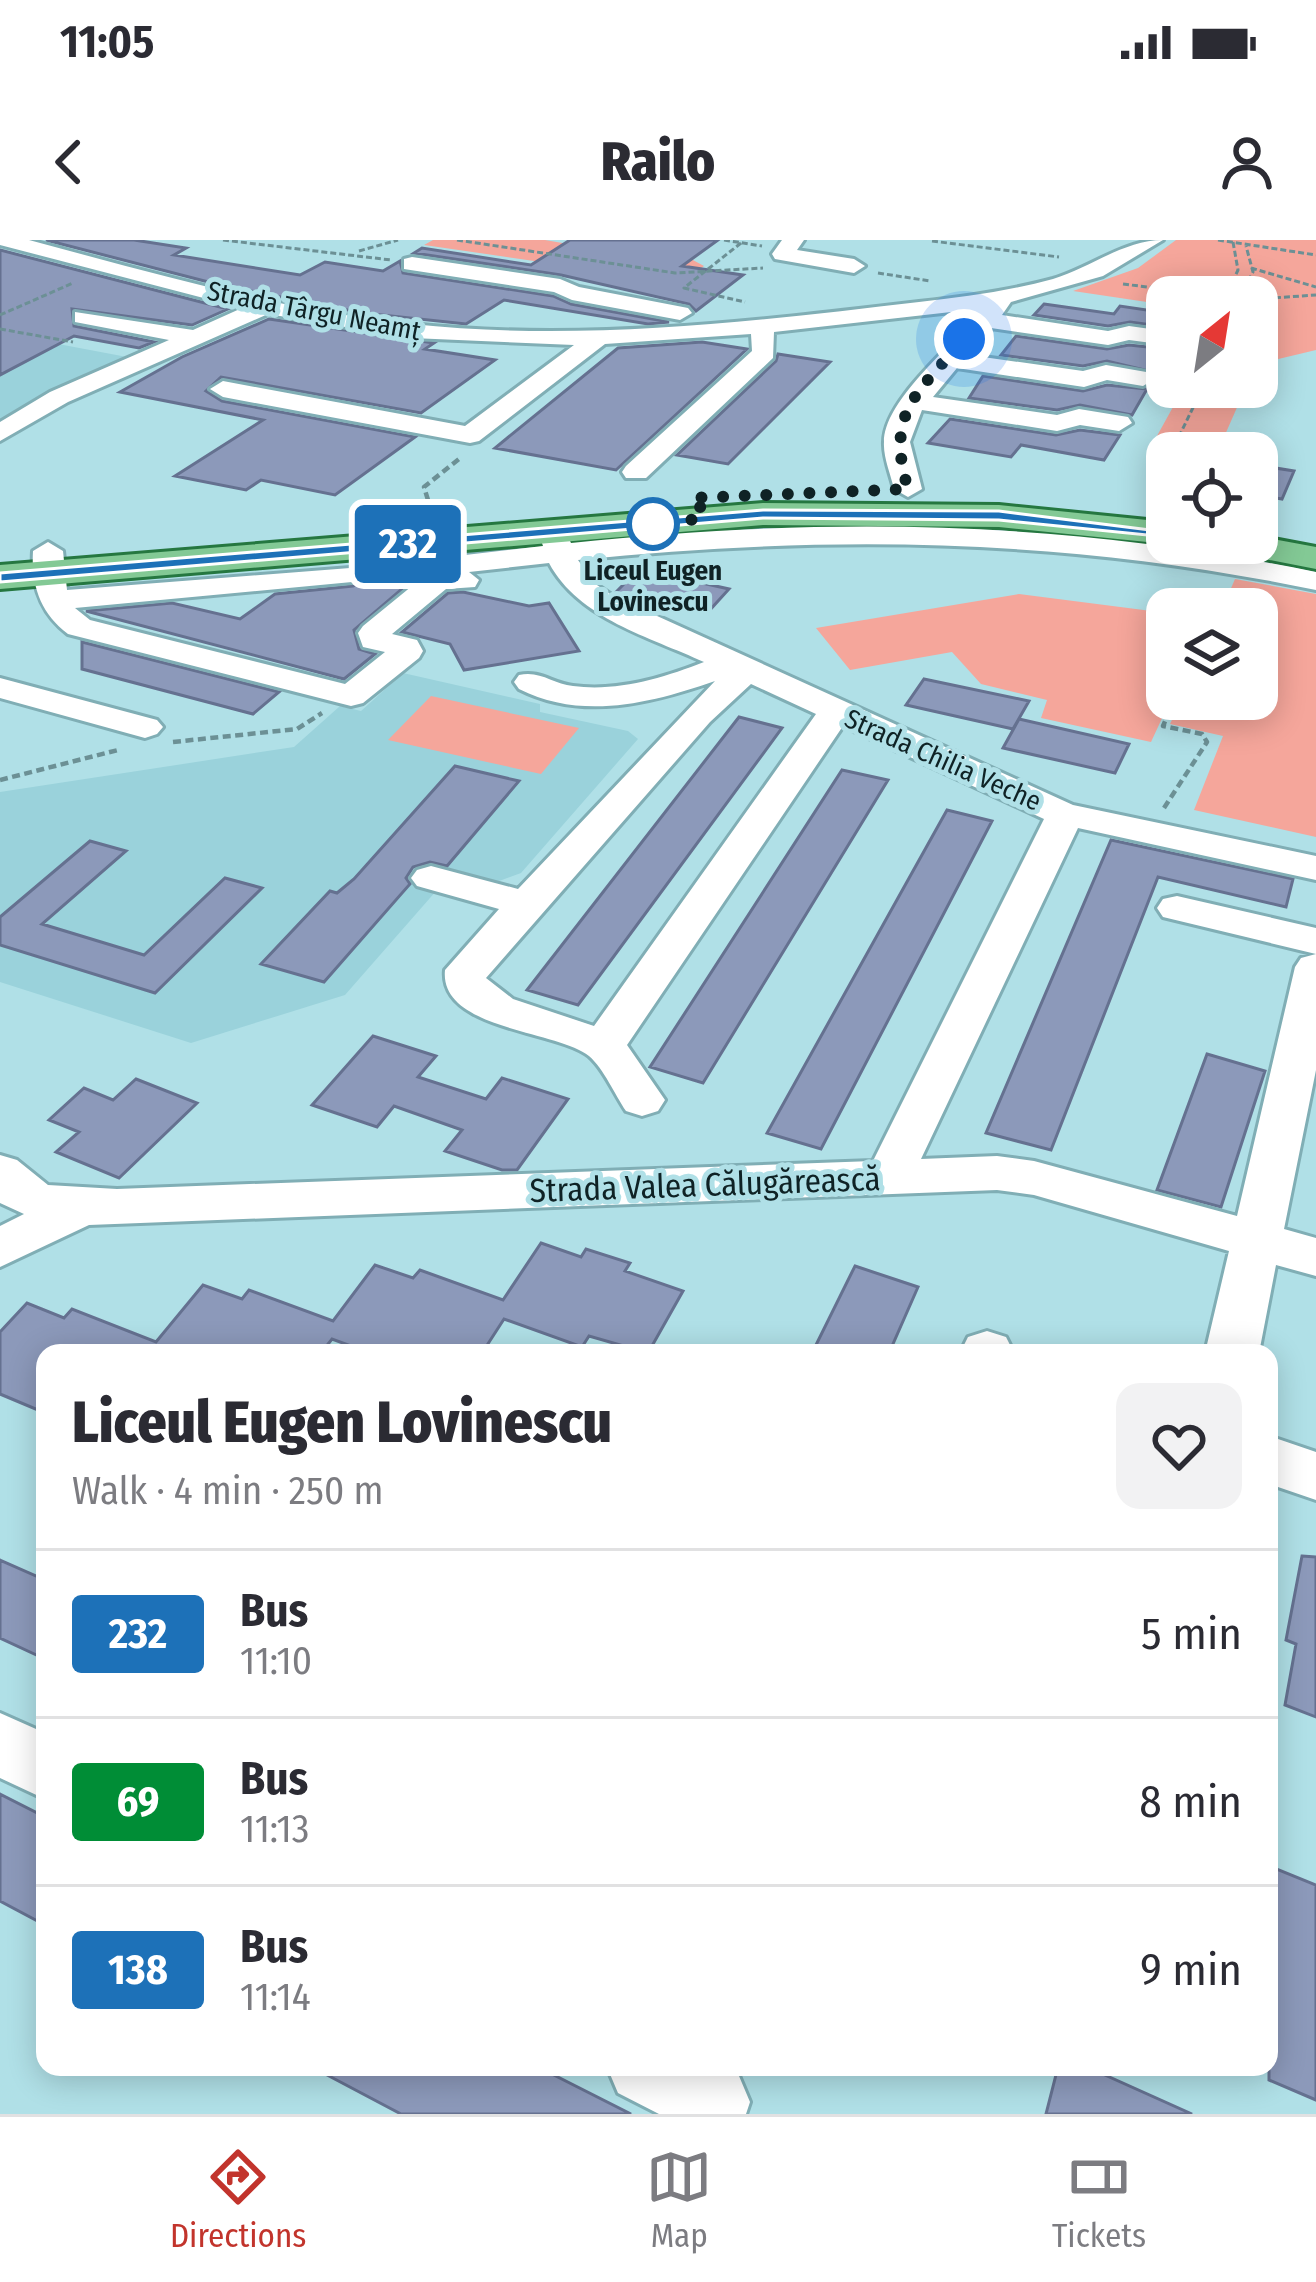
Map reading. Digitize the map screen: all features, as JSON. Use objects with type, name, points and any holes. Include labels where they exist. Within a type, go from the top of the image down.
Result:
[{"type":"main road","points":[[0,577],[50,575],[107,558],[908,489],[1146,515]]},
{"type":"main road","points":[[760,504],[943,524],[1146,518]]},
{"type":"main road","points":[[107,558],[560,552],[695,509]]},
{"type":"main road","points":[[1278,529],[1316,535]]},
{"type":"main road","points":[[1278,551],[1316,558]]},
{"type":"main road","points":[[0,554],[50,575]]},
{"type":"street","name":"Strada Târgu Neamț","points":[[5,240],[266,306],[431,333],[601,336],[762,327],[1007,296],[1074,277],[1107,252],[1149,243]]},
{"type":"street","points":[[72,258],[110,240]]},
{"type":"street","points":[[793,240],[780,252],[854,266]]},
{"type":"street","name":"Strada Târgu Neamț","points":[[412,263],[560,286],[572,293],[678,312],[694,319],[700,331]]},
{"type":"street","points":[[908,489],[897,442],[903,416],[947,358],[1007,296]]},
{"type":"street","points":[[0,433],[59,398],[266,306]]},
{"type":"street","points":[[926,308],[1108,338],[1146,335]]},
{"type":"street","points":[[82,317],[198,338]]},
{"type":"street","points":[[636,472],[764,353],[762,327]]},
{"type":"street","points":[[223,389],[470,435],[601,336]]},
{"type":"street","points":[[947,358],[1084,379],[1106,372],[1143,378]]},
{"type":"street","points":[[912,401],[1057,423],[1079,417],[1119,423]]},
{"type":"street","points":[[560,552],[477,581],[439,579],[374,633],[376,640],[407,651],[358,694],[343,695],[92,632],[68,620],[50,575],[368,572],[560,552],[943,524],[1316,581]]},
{"type":"street","name":"Strada Chilia Veche","points":[[560,552],[586,594],[602,603],[1066,815],[889,1176]]},
{"type":"street","points":[[531,682],[558,697],[589,698],[738,667]]},
{"type":"street","points":[[642,1100],[604,1045],[498,1010],[465,983],[473,958],[738,667]]},
{"type":"street","points":[[0,688],[145,738]]},
{"type":"street","points":[[604,1045],[835,712]]},
{"type":"street","points":[[1066,815],[1316,868]]},
{"type":"street","points":[[431,878],[524,903]]},
{"type":"street","points":[[1178,908],[1316,940]]},
{"type":"street","points":[[1234,1344],[1316,967]]},
{"type":"street","name":"Strada Valea Călugărească","points":[[0,1172],[28,1198],[83,1206],[997,1173],[1034,1178],[1316,1257]]},
{"type":"street","name":"Strada Valea Călugărească","points":[[0,1248],[83,1206]]},
{"type":"street","points":[[1278,1463],[1316,1476]]},
{"type":"street","points":[[0,1744],[36,1762]]},
{"type":"street","points":[[662,2076],[713,2102],[709,2114]]},
{"type":"path","points":[[223,240],[412,263]]},
{"type":"path","points":[[350,253],[398,240]]},
{"type":"path","points":[[457,240],[675,273],[766,268]]},
{"type":"path","points":[[1218,240],[1316,254]]},
{"type":"path","points":[[1275,248],[1283,240]]},
{"type":"path","points":[[932,241],[1107,252]]},
{"type":"path","points":[[740,242],[684,288],[734,297],[790,324]]},
{"type":"path","points":[[1233,242],[1235,276]]},
{"type":"path","points":[[1246,244],[1252,276]]},
{"type":"path","points":[[0,314],[107,267]]},
{"type":"path","points":[[1251,268],[1316,287]]},
{"type":"path","points":[[1074,277],[1146,286]]},
{"type":"path","points":[[1278,297],[1316,295]]},
{"type":"path","points":[[428,500],[424,488],[475,446],[470,435]]},
{"type":"path","points":[[0,780],[77,764],[145,738],[297,729],[343,695]]},
{"type":"path","points":[[1150,830],[1207,742],[1202,734],[1163,726],[1166,720]]},
{"type":"shaded area","points":[[433,240],[545,240],[632,255],[691,259],[704,266],[674,289],[611,272],[424,245]]},
{"type":"shaded area","points":[[1176,240],[1316,240],[1316,350],[1278,359],[1278,276],[1146,276],[1146,302],[1073,291],[1138,268]]},
{"type":"shaded area","points":[[0,333],[127,357],[0,423]]},
{"type":"shaded area","points":[[1172,408],[1237,408],[1226,432],[1159,432]]},
{"type":"shaded area","points":[[1235,579],[1316,594],[1316,837],[1194,810],[1223,736],[1170,724],[1172,720],[1278,720],[1278,588],[1231,588]]},
{"type":"shaded area","points":[[1019,594],[1146,610],[1146,720],[1161,720],[1151,742],[1041,718],[1047,700],[981,684],[952,652],[850,670],[816,628]]},
{"type":"shaded area","points":[[403,673],[540,704],[540,712],[628,731],[638,739],[521,873],[491,884],[451,874],[345,995],[191,1043],[0,982],[0,792],[294,747],[340,706],[361,711]]},
{"type":"shaded area","points":[[431,696],[579,728],[541,774],[388,740]]},
{"type":"building","points":[[46,240],[134,240],[186,248],[174,255],[300,275],[325,262],[383,271],[400,261],[403,273],[553,296],[571,304],[669,322],[648,324],[504,300],[466,324],[363,313],[220,285]]},
{"type":"building","points":[[570,240],[718,240],[682,266],[743,275],[696,311],[689,304],[561,275],[414,253],[422,248],[531,265]]},
{"type":"building","points":[[0,250],[228,309],[192,325],[72,309],[74,326],[154,342],[139,348],[74,336],[0,375]]},
{"type":"building","points":[[1044,304],[1114,314],[1120,306],[1146,310],[1146,324],[1108,326],[1034,315]]},
{"type":"building","points":[[269,319],[434,343],[425,349],[495,360],[421,413],[221,377],[206,391],[222,401],[415,437],[335,495],[261,480],[246,490],[175,476],[263,420],[120,392],[182,357]]},
{"type":"building","points":[[1016,336],[1107,349],[1146,347],[1146,370],[1107,361],[1083,366],[1001,355]]},
{"type":"building","points":[[702,342],[747,349],[616,470],[495,448],[618,348]]},
{"type":"building","points":[[778,354],[830,362],[728,464],[677,455],[776,361]]},
{"type":"building","points":[[983,376],[1083,391],[1107,385],[1146,389],[1132,415],[1080,405],[1057,410],[969,398]]},
{"type":"building","points":[[950,419],[1056,435],[1080,430],[1120,435],[1104,460],[1021,445],[1011,457],[928,443]]},
{"type":"building","points":[[1278,468],[1294,471],[1282,499],[1278,498]]},
{"type":"building","points":[[639,569],[729,589],[708,612],[616,592]]},
{"type":"building","points":[[369,579],[383,585],[409,583],[354,630],[359,649],[375,654],[344,679],[86,611],[172,603],[240,619],[275,594],[353,586]]},
{"type":"building","points":[[448,593],[529,606],[549,603],[579,651],[464,670],[450,644],[402,632]]},
{"type":"building","points":[[82,642],[279,692],[253,714],[82,669]]},
{"type":"building","points":[[924,679],[1029,701],[1013,729],[906,705]]},
{"type":"building","points":[[739,717],[782,728],[578,1005],[527,990]]},
{"type":"building","points":[[1019,719],[1129,744],[1115,773],[1003,748]]},
{"type":"building","points":[[455,766],[519,781],[447,866],[430,862],[413,867],[406,878],[410,884],[324,982],[261,964],[330,891],[337,893],[354,879]]},
{"type":"building","points":[[842,770],[888,780],[703,1083],[650,1067]]},
{"type":"building","points":[[947,810],[992,821],[821,1149],[767,1133]]},
{"type":"building","points":[[1111,840],[1293,879],[1286,907],[1158,877],[1051,1150],[986,1133]]},
{"type":"building","points":[[90,841],[126,851],[42,924],[144,955],[225,878],[262,888],[155,993],[0,945],[0,917]]},
{"type":"building","points":[[373,1036],[436,1056],[418,1077],[486,1099],[502,1078],[568,1099],[517,1170],[502,1170],[445,1151],[462,1130],[394,1106],[377,1127],[312,1105]]},
{"type":"building","points":[[1207,1054],[1265,1071],[1221,1207],[1157,1190]]},
{"type":"building","points":[[136,1079],[197,1103],[119,1178],[56,1152],[79,1132],[49,1120],[84,1088],[113,1100]]},
{"type":"building","points":[[541,1243],[581,1257],[586,1249],[630,1263],[625,1271],[683,1291],[653,1344],[617,1344],[589,1336],[584,1344],[574,1344],[504,1319],[488,1344],[346,1344],[332,1339],[328,1344],[36,1344],[36,1409],[0,1394],[0,1332],[27,1303],[64,1318],[72,1309],[156,1342],[203,1285],[242,1299],[249,1290],[333,1321],[375,1265],[413,1278],[420,1270],[503,1300]]},
{"type":"building","points":[[855,1266],[918,1287],[893,1344],[816,1344]]},
{"type":"building","points":[[1302,1556],[1316,1557],[1316,1717],[1285,1705],[1296,1644],[1286,1640]]},
{"type":"building","points":[[0,1560],[36,1576],[36,1655],[0,1638]]},
{"type":"building","points":[[0,1794],[36,1812],[36,1920],[0,1901]]},
{"type":"building","points":[[1278,1870],[1316,1885],[1316,2100],[1269,2076],[1278,2076]]},
{"type":"building","points":[[329,2076],[556,2076],[631,2114],[401,2114]]},
{"type":"building","points":[[1056,2076],[1107,2076],[1192,2114],[1046,2114]]},
{"type":"bus line","name":"232","points":[[0,577],[763,514],[999,516],[1146,530]]},
{"type":"place","name":"Liceul Eugen Lovinescu","points":[[653,524]]},
{"type":"route","points":[[653,524],[640,525],[699,519],[703,510],[692,498],[908,489],[897,442],[903,416],[964,339]]}]
